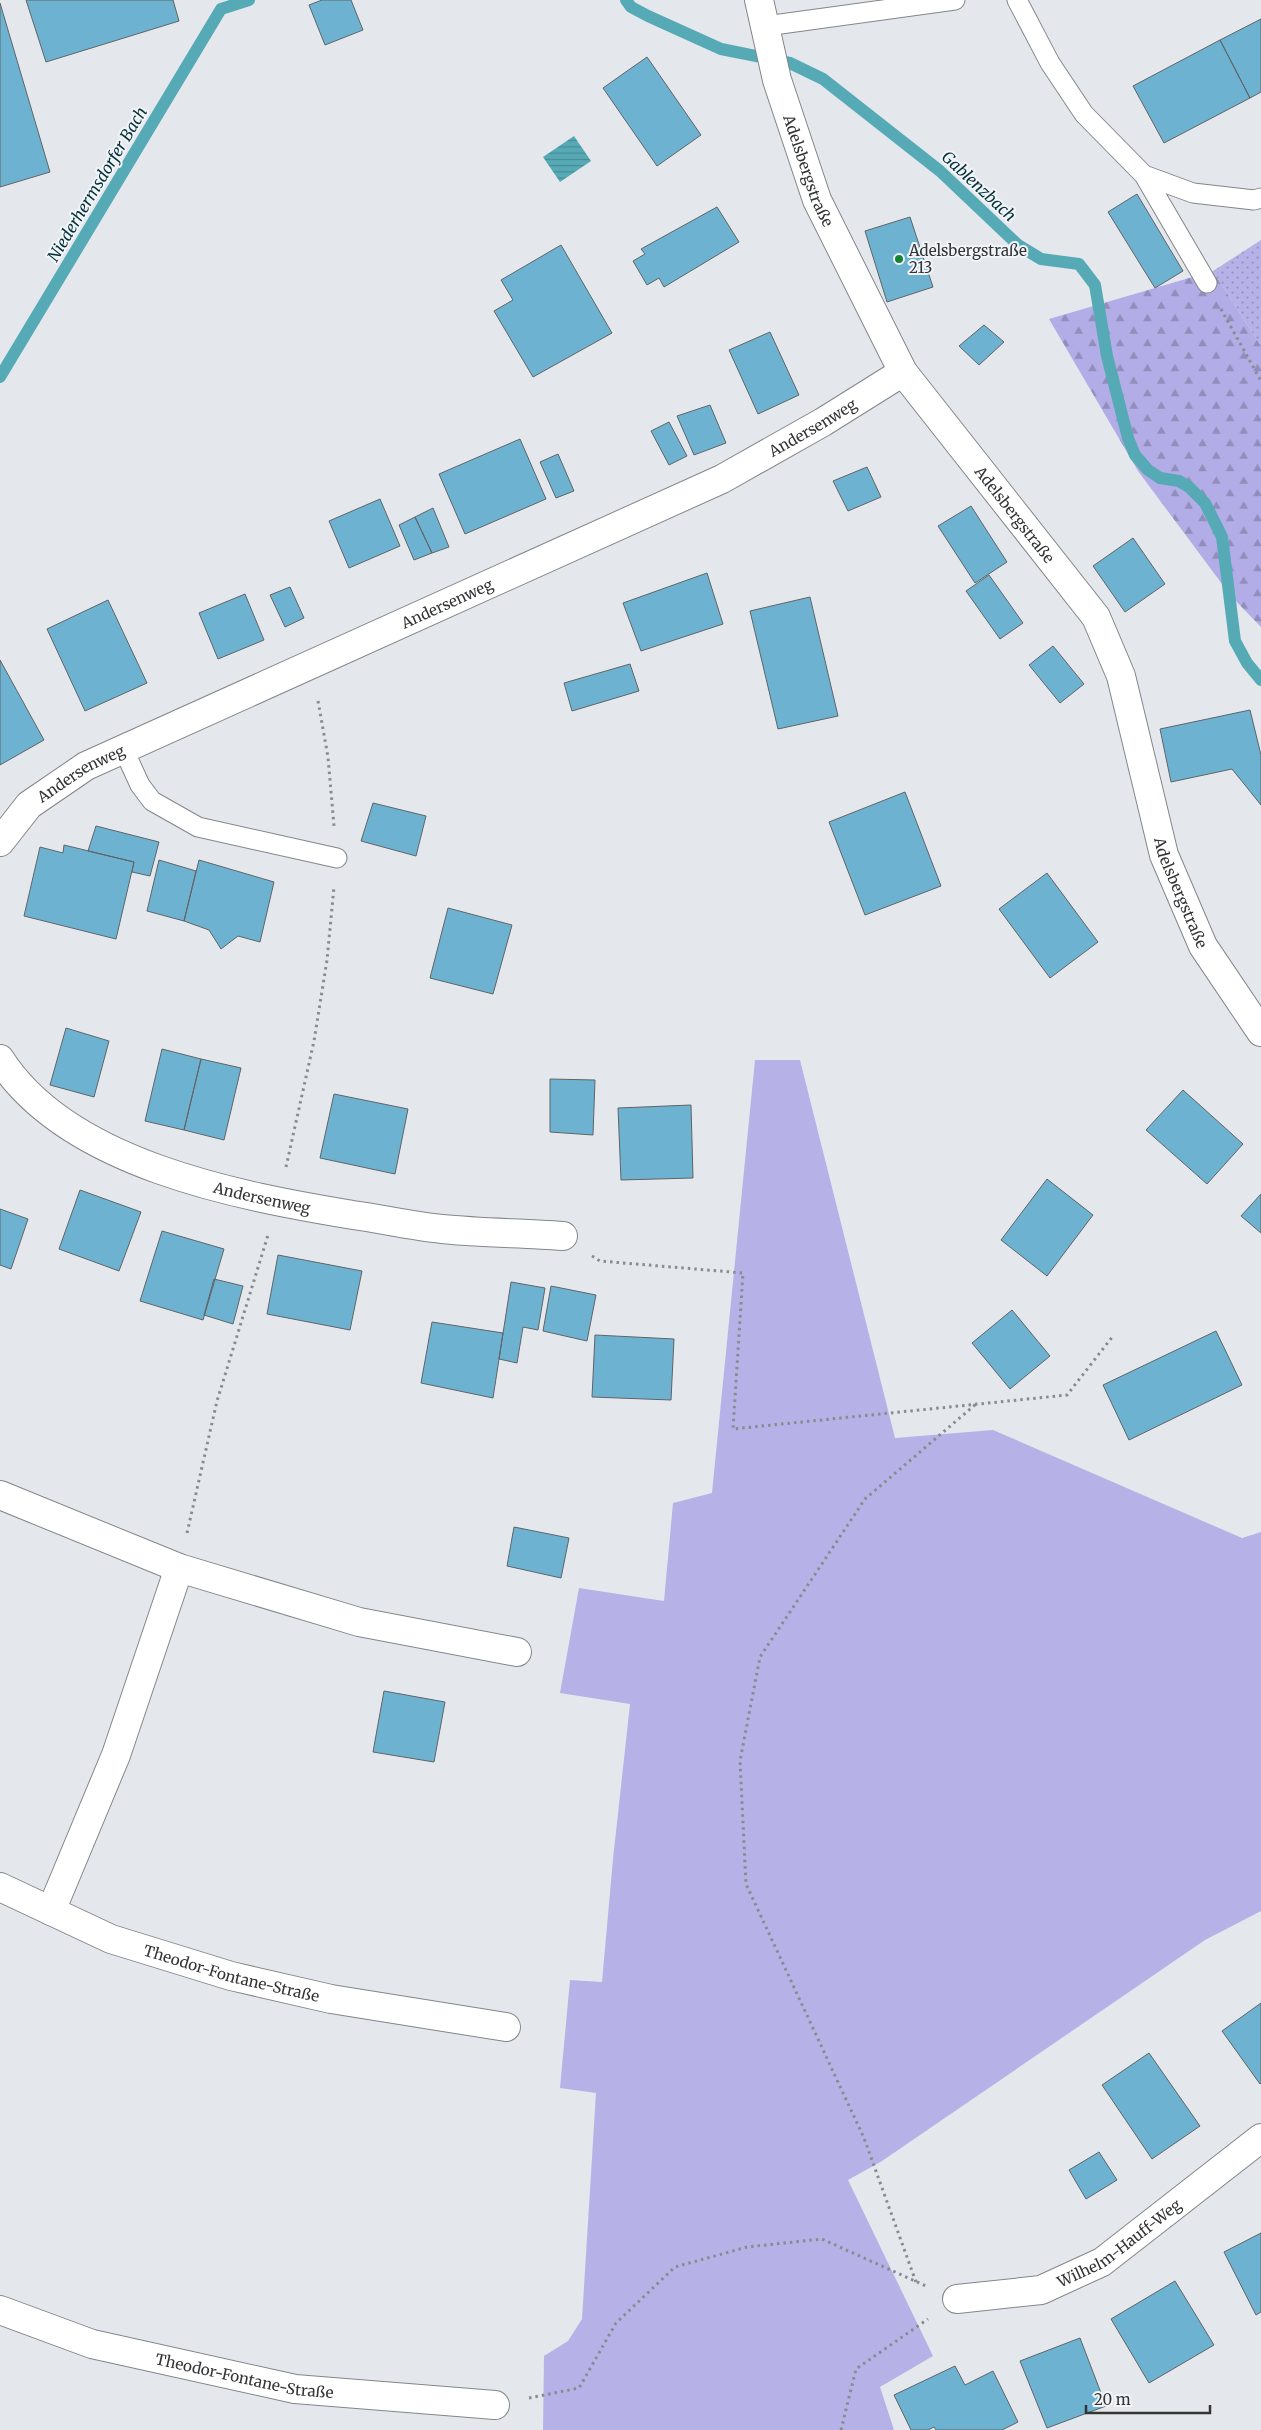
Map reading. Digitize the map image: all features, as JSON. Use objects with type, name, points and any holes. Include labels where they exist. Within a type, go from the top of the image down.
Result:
[{"type":"street","name":"Adelsbergstraße","points":[[759,0],[777,80],[817,200],[904,372],[1096,617],[1121,676],[1164,855],[1204,946],[1261,1032]]},
{"type":"street","name":"Andersenweg","points":[[0,842],[29,805],[86,766],[722,479],[823,422],[904,372]]},
{"type":"street","name":"Andersenweg","points":[[0,1059],[20,1086],[60,1120],[110,1149],[136,1161],[190,1179],[278,1203],[441,1229],[563,1236]]},
{"type":"street","points":[[0,1496],[179,1568],[359,1622],[516,1652]]},
{"type":"street","points":[[51,1911],[116,1755],[179,1568]]},
{"type":"street","name":"Theodor-Fontane-Straße","points":[[0,1887],[111,1939],[231,1976],[331,1999],[506,2027]]},
{"type":"street","name":"Wilhelm-Hauff-Weg","points":[[957,2299],[1041,2290],[1102,2262],[1261,2138]]},
{"type":"street","name":"Theodor-Fontane-Straße","points":[[0,2310],[92,2344],[295,2389],[495,2405]]},
{"type":"lane","points":[[766,26],[955,0]]},
{"type":"lane","points":[[1016,0],[1050,63],[1084,114],[1144,175],[1206,283]]},
{"type":"lane","points":[[1144,175],[1194,193],[1254,200],[1261,198]]},
{"type":"lane","points":[[123,748],[140,785],[152,801],[198,827],[336,858]]},
{"type":"path","points":[[1206,283],[1261,381]]},
{"type":"path","points":[[179,1568],[217,1401],[278,1203],[314,1042],[327,960],[336,858],[328,757],[309,664]]},
{"type":"path","points":[[563,1236],[600,1261],[743,1274],[733,1429],[1066,1395],[1114,1336]]},
{"type":"path","points":[[916,2282],[864,2138],[746,1884],[740,1761],[760,1657],[865,1499],[976,1404]]},
{"type":"path","points":[[495,2405],[579,2388],[616,2323],[675,2267],[747,2247],[822,2239],[957,2299]]},
{"type":"path","points":[[841,2430],[856,2369],[957,2299]]},
{"type":"shaded area","points":[[1261,240],[1261,346],[1213,271]]},
{"type":"shaded area","points":[[755,1060],[800,1060],[895,1438],[993,1430],[1242,1538],[1261,1532],[1261,1911],[1205,1940],[882,2161],[848,2180],[933,2356],[880,2387],[894,2430],[543,2430],[544,2356],[568,2341],[582,2319],[596,2093],[560,2088],[570,1980],[602,1982],[630,1704],[560,1693],[579,1588],[664,1601],[673,1503],[712,1493]]},
{"type":"green space","points":[[1213,271],[1261,346],[1261,627],[1231,596],[1138,471],[1049,319]]},
{"type":"water","points":[[574,136],[591,161],[560,182],[543,157]]},
{"type":"building","points":[[26,0],[173,0],[179,21],[46,62]]},
{"type":"building","points":[[322,0],[351,0],[363,30],[325,45],[309,5]]},
{"type":"building","points":[[0,3],[50,172],[0,187]]},
{"type":"building","points":[[1261,19],[1261,92],[1250,98],[1220,40]]},
{"type":"building","points":[[1220,40],[1250,98],[1164,143],[1133,86]]},
{"type":"building","points":[[647,57],[701,135],[657,166],[603,88]]},
{"type":"building","points":[[1137,194],[1183,271],[1155,288],[1108,212]]},
{"type":"building","points":[[717,207],[739,242],[664,287],[659,278],[647,285],[633,261],[645,254],[641,249]]},
{"type":"building","name":"Adelsbergstraße 213","points":[[910,217],[933,287],[887,302],[865,231]]},
{"type":"building","points":[[561,245],[612,333],[533,377],[494,311],[513,300],[501,280]]},
{"type":"building","points":[[984,325],[1004,342],[979,365],[959,346]]},
{"type":"building","points":[[770,332],[799,395],[758,414],[729,350]]},
{"type":"building","points":[[710,405],[726,443],[694,455],[677,416]]},
{"type":"building","points":[[669,422],[687,456],[669,465],[651,431]]},
{"type":"building","points":[[520,439],[546,499],[465,534],[439,474]]},
{"type":"building","points":[[558,454],[574,491],[556,498],[540,462]]},
{"type":"building","points":[[867,467],[881,497],[848,511],[833,481]]},
{"type":"building","points":[[380,499],[400,546],[349,568],[329,521]]},
{"type":"building","points":[[971,506],[1007,562],[975,583],[938,526]]},
{"type":"building","points":[[433,508],[449,547],[432,553],[415,517]]},
{"type":"building","points":[[415,517],[432,553],[414,560],[399,525]]},
{"type":"building","points":[[1133,538],[1165,584],[1125,612],[1093,566]]},
{"type":"building","points":[[707,573],[723,624],[641,651],[623,603]]},
{"type":"building","points":[[989,575],[1023,623],[1000,639],[966,591]]},
{"type":"building","points":[[290,587],[304,618],[285,627],[270,595]]},
{"type":"building","points":[[245,594],[264,640],[218,659],[199,613]]},
{"type":"building","points":[[810,597],[838,716],[778,729],[750,611]]},
{"type":"building","points":[[108,600],[147,683],[85,711],[47,629]]},
{"type":"building","points":[[1053,646],[1084,684],[1060,703],[1029,665]]},
{"type":"building","points":[[0,660],[44,740],[0,765]]},
{"type":"building","points":[[630,664],[639,691],[572,711],[564,683]]},
{"type":"building","points":[[1250,710],[1261,755],[1261,805],[1232,769],[1171,782],[1160,729]]},
{"type":"building","points":[[905,792],[941,886],[865,915],[829,822]]},
{"type":"building","points":[[373,803],[426,816],[416,856],[361,841]]},
{"type":"building","points":[[96,826],[159,842],[150,876],[132,872],[134,862],[88,851]]},
{"type":"building","points":[[64,845],[134,862],[116,939],[24,916],[40,847],[63,853]]},
{"type":"building","points":[[159,860],[196,871],[184,921],[147,911]]},
{"type":"building","points":[[199,860],[274,882],[260,942],[238,936],[221,949],[209,930],[184,921]]},
{"type":"building","points":[[1047,873],[1098,942],[1050,978],[999,909]]},
{"type":"building","points":[[448,908],[512,925],[493,994],[430,978]]},
{"type":"building","points":[[66,1028],[109,1041],[94,1097],[50,1085]]},
{"type":"building","points":[[162,1049],[201,1059],[184,1130],[145,1121]]},
{"type":"building","points":[[201,1059],[241,1068],[224,1140],[184,1130]]},
{"type":"building","points":[[550,1079],[595,1080],[593,1135],[550,1132]]},
{"type":"building","points":[[1183,1090],[1243,1144],[1207,1184],[1146,1130]]},
{"type":"building","points":[[334,1094],[408,1109],[395,1174],[320,1158]]},
{"type":"building","points":[[691,1105],[693,1178],[621,1180],[618,1108]]},
{"type":"building","points":[[1047,1179],[1093,1215],[1047,1276],[1001,1240]]},
{"type":"building","points":[[80,1190],[141,1212],[119,1271],[59,1249]]},
{"type":"building","points":[[1261,1194],[1261,1233],[1241,1216]]},
{"type":"building","points":[[0,1209],[28,1219],[11,1269],[0,1265]]},
{"type":"building","points":[[162,1231],[224,1249],[203,1320],[140,1301]]},
{"type":"building","points":[[278,1255],[362,1271],[350,1330],[267,1314]]},
{"type":"building","points":[[214,1279],[243,1286],[233,1324],[204,1315]]},
{"type":"building","points":[[511,1282],[545,1288],[538,1330],[523,1327],[517,1363],[499,1359]]},
{"type":"building","points":[[551,1286],[596,1295],[587,1341],[543,1331]]},
{"type":"building","points":[[1012,1310],[1050,1356],[1010,1389],[972,1343]]},
{"type":"building","points":[[432,1322],[503,1333],[493,1398],[421,1383]]},
{"type":"building","points":[[1216,1331],[1242,1385],[1129,1440],[1103,1385]]},
{"type":"building","points":[[595,1335],[674,1339],[671,1400],[592,1397]]},
{"type":"building","points":[[514,1527],[569,1538],[561,1578],[507,1566]]},
{"type":"building","points":[[384,1691],[445,1702],[434,1762],[373,1752]]},
{"type":"building","points":[[1261,2003],[1261,2083],[1260,2084],[1222,2031]]},
{"type":"building","points":[[1149,2053],[1200,2126],[1152,2159],[1102,2085]]},
{"type":"building","points":[[1099,2152],[1117,2180],[1086,2199],[1069,2170]]},
{"type":"building","points":[[1261,2233],[1261,2312],[1256,2315],[1224,2252]]},
{"type":"building","points":[[1175,2281],[1214,2345],[1149,2383],[1111,2319]]},
{"type":"building","points":[[1080,2338],[1106,2406],[1047,2428],[1020,2361]]},
{"type":"building","points":[[955,2366],[965,2385],[993,2371],[1018,2422],[1002,2430],[936,2430],[934,2427],[928,2430],[911,2430],[894,2395]]},
{"type":"waterway","name":"Niederhermsdorfer Bach","points":[[0,377],[221,9],[249,0]]},
{"type":"waterway","name":"Gablenzbach","points":[[626,0],[631,7],[648,16],[721,49],[790,63],[823,79],[940,171],[1018,245],[1041,259],[1079,264],[1095,285],[1107,356],[1128,438],[1135,455],[1148,470],[1160,478],[1179,481],[1189,487],[1205,503],[1222,537],[1235,641],[1247,663],[1261,680]]},
{"type":"place","name":"Adelsbergstraße 213","points":[[899,259]]}]
